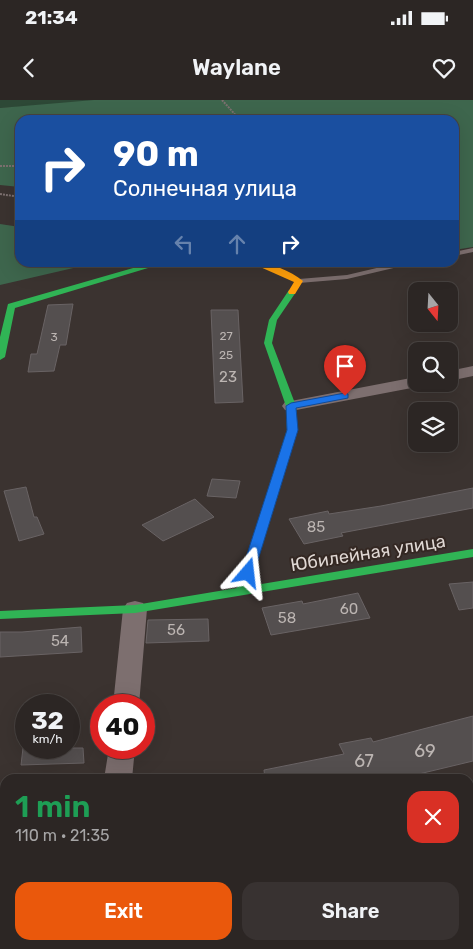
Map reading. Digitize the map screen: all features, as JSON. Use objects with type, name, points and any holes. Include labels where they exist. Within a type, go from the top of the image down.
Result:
[{"type":"street","points":[[0,357],[11,306],[147,267]]},
{"type":"street","points":[[242,591],[292,430],[291,406],[268,343],[273,320],[299,281],[268,267]]},
{"type":"street","points":[[458,374],[473,371]]},
{"type":"street","points":[[291,406],[408,384]]},
{"type":"street","name":"Юбилейная улица","points":[[0,615],[135,609],[473,553]]},
{"type":"street","points":[[127,694],[135,609]]},
{"type":"street","points":[[119,774],[121,759]]},
{"type":"lane","points":[[459,253],[473,250]]},
{"type":"lane","points":[[299,281],[347,277],[392,267]]},
{"type":"path","points":[[222,100],[236,115]]},
{"type":"path","points":[[0,166],[15,166]]},
{"type":"path","points":[[0,194],[15,197]]},
{"type":"green space","points":[[0,100],[94,100],[95,102],[0,108]]},
{"type":"green space","points":[[94,100],[473,100],[473,247],[459,249],[459,115],[15,115],[15,186],[0,185],[0,108]]},
{"type":"green space","points":[[0,224],[15,226],[15,267],[78,267],[0,285]]},
{"type":"building","points":[[73,304],[66,345],[60,345],[54,371],[28,372],[31,354],[37,354],[48,305]]},
{"type":"building","points":[[211,310],[238,310],[243,402],[215,403]]},
{"type":"building","points":[[212,479],[240,481],[236,498],[207,496]]},
{"type":"building","points":[[26,487],[34,517],[37,517],[44,534],[19,541],[4,491]]},
{"type":"building","points":[[473,488],[473,508],[341,533],[343,536],[304,544],[289,519],[328,511],[329,514],[381,506]]},
{"type":"building","points":[[195,499],[214,517],[163,541],[142,525]]},
{"type":"building","points":[[473,582],[473,608],[459,610],[449,584]]},
{"type":"building","points":[[358,593],[370,618],[271,635],[262,608],[302,601],[303,604]]},
{"type":"building","points":[[208,619],[209,641],[146,643],[148,620]]},
{"type":"building","points":[[81,627],[82,652],[0,657],[0,632]]},
{"type":"building","points":[[473,716],[473,761],[419,774],[264,774],[264,770],[344,754],[339,744],[371,738],[373,742]]},
{"type":"building","points":[[80,748],[83,748],[84,763],[21,765],[22,759],[80,759]]},
{"type":"traffic: fast","points":[[0,357],[11,306],[147,267]]},
{"type":"traffic: fast","points":[[242,591],[292,430],[291,406],[268,343],[273,320],[292,292]]},
{"type":"traffic: fast","points":[[0,615],[135,609],[473,553]]},
{"type":"traffic: slow","points":[[268,267],[299,281],[292,292]]},
{"type":"route","points":[[248,573],[292,430],[291,406],[345,396]]}]
